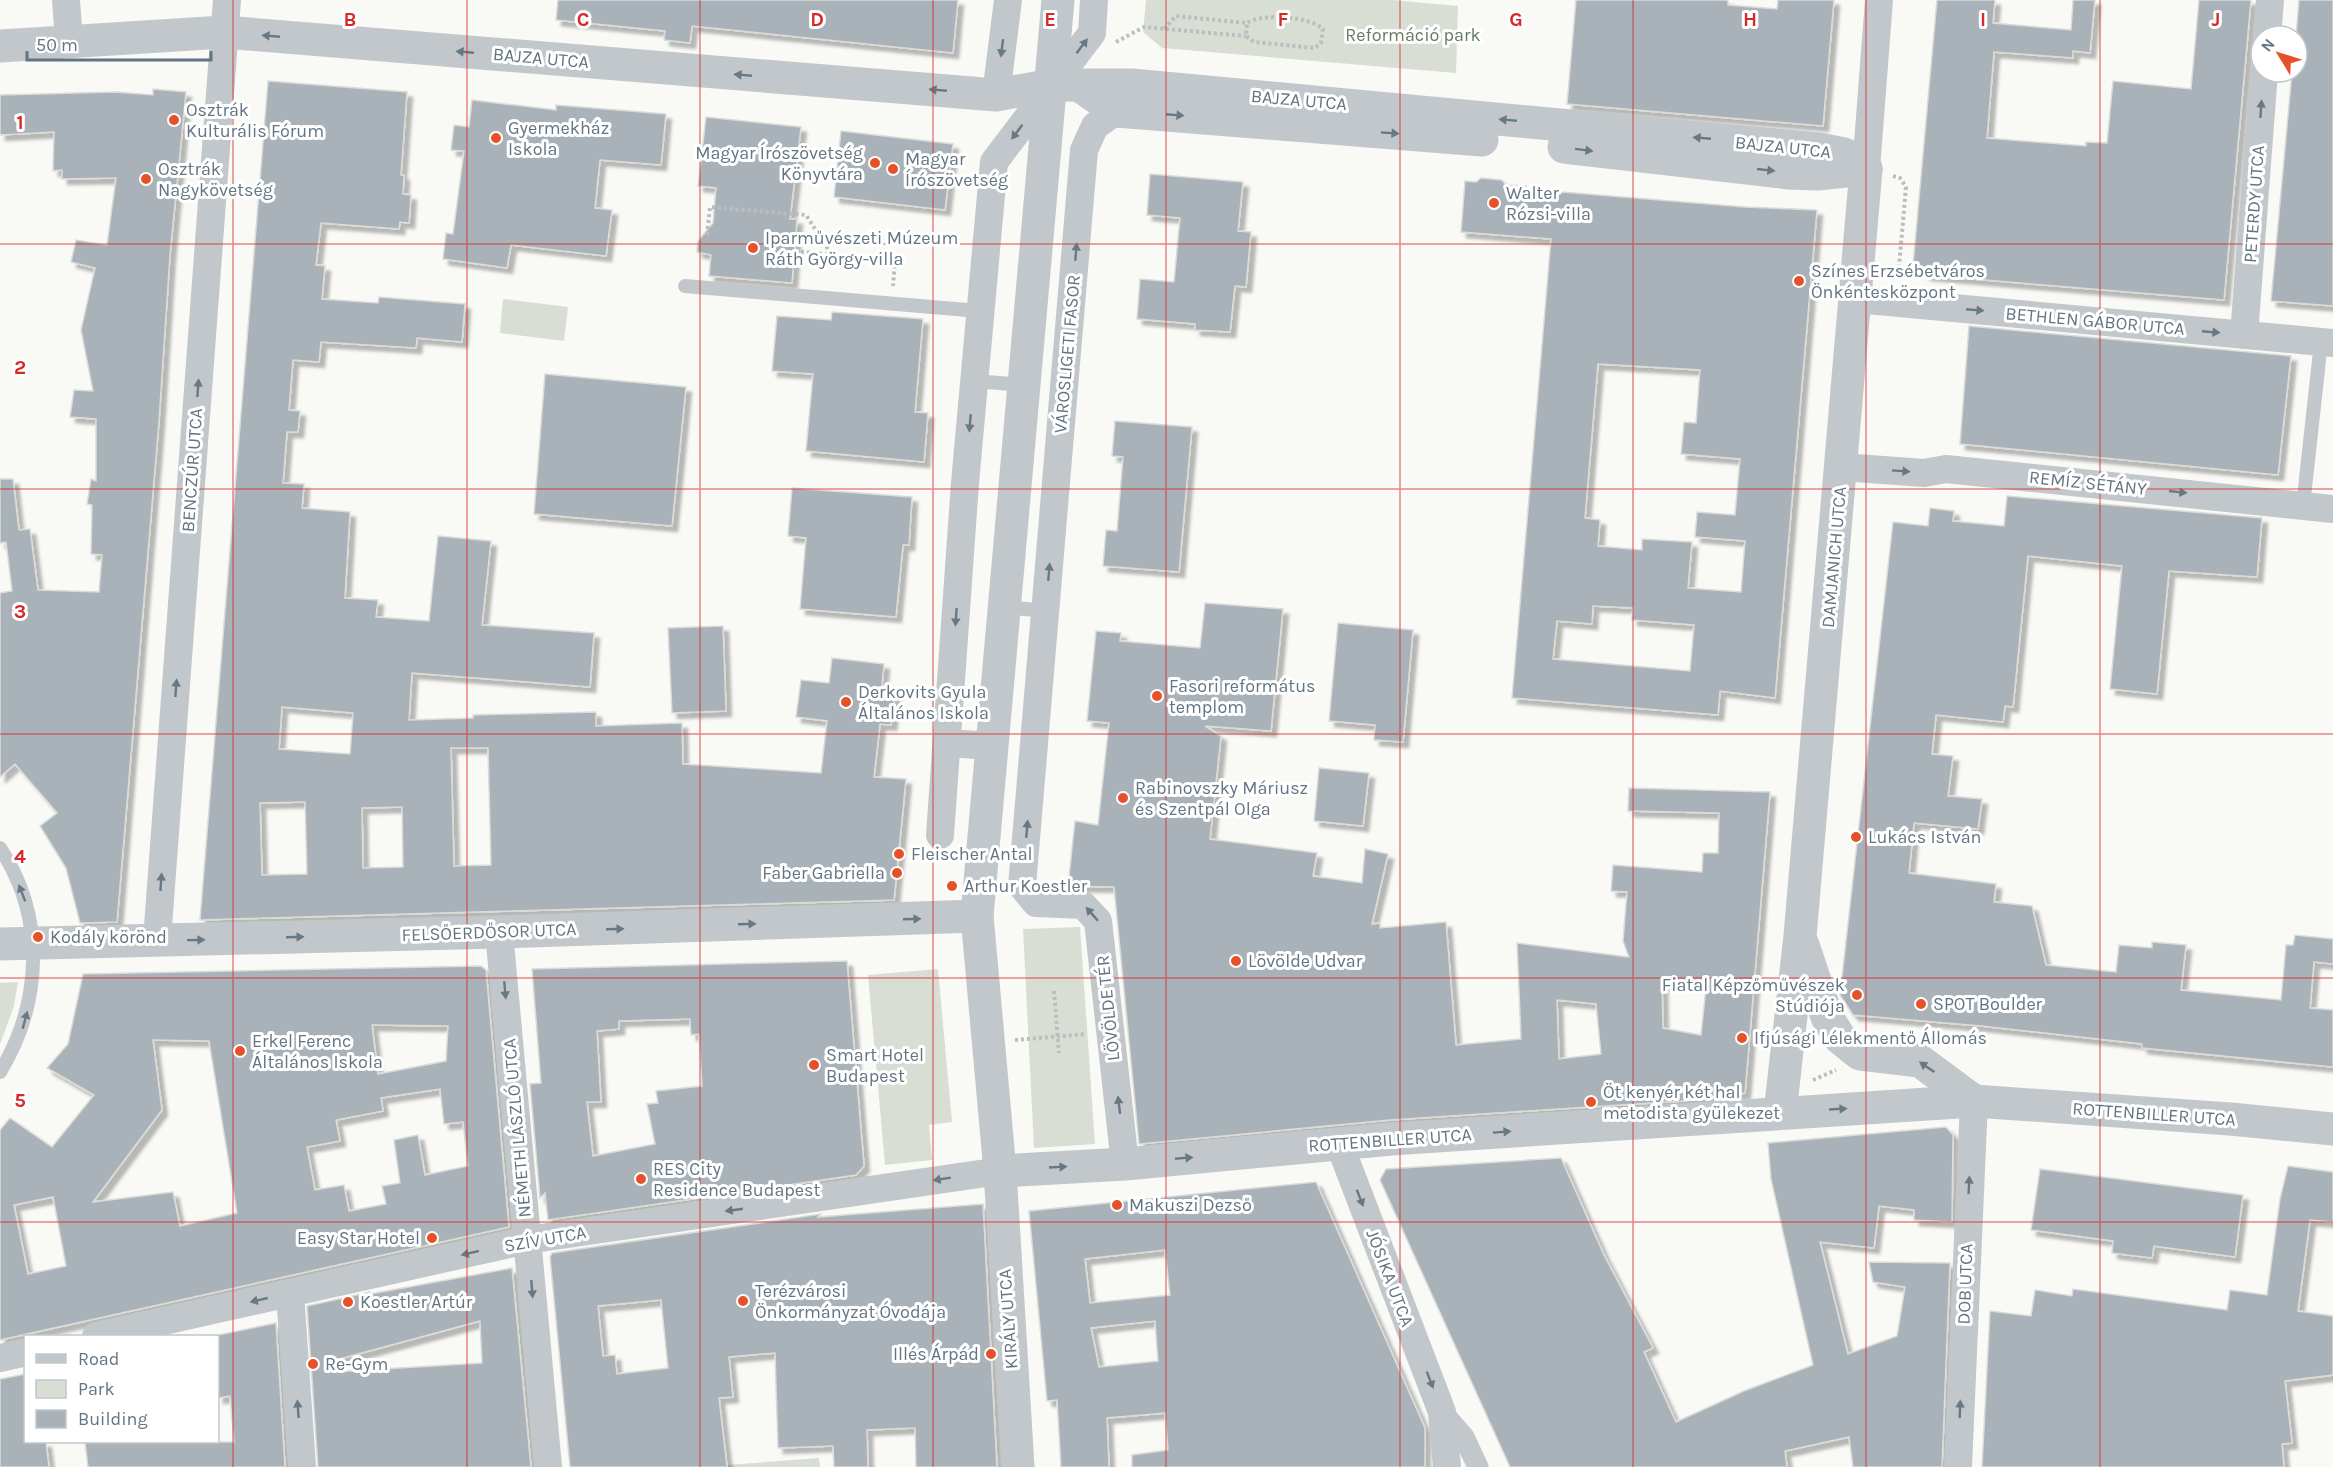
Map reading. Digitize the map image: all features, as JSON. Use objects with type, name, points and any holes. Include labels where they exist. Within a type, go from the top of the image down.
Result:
[{"type":"street","points":[[66,0],[69,41]]},
{"type":"street","name":"BENCZÚR UTCA","points":[[157,940],[226,0]]},
{"type":"street","points":[[996,95],[1008,0]]},
{"type":"street","points":[[1000,1171],[977,916],[1025,385],[1066,86],[1058,0]]},
{"type":"street","points":[[940,835],[979,311],[994,162],[1066,86],[1092,33],[1094,0]]},
{"type":"street","name":"DAMJANICH UTCA","points":[[1780,1113],[1800,936],[1842,467],[1879,0]]},
{"type":"street","points":[[2268,24],[2270,0]]},
{"type":"street","name":"BAJZA UTCA","points":[[0,46],[224,32],[996,95],[1066,86],[1132,85],[1545,145],[1789,173],[1817,174],[1866,169]]},
{"type":"street","name":"PETERDY UTCA","points":[[2244,335],[2263,84]]},
{"type":"street","points":[[1066,86],[1116,111]]},
{"type":"street","name":"BAJZA UTCA","points":[[1116,111],[1342,117],[1819,149],[1844,154],[1866,169]]},
{"type":"street","name":"VÁROSLIGETI FASOR","points":[[1036,903],[1022,886],[1084,150],[1095,126],[1116,111]]},
{"type":"street","name":"BETHLEN GÁBOR UTCA","points":[[1856,299],[2327,343]]},
{"type":"street","name":"REMÍZ SÉTÁNY","points":[[1842,467],[1924,473],[1946,469],[2333,509]]},
{"type":"street","points":[[947,743],[992,746]]},
{"type":"street","name":"LÖVÖLDE TÉR","points":[[1036,903],[1083,905],[1098,921],[1125,1164]]},
{"type":"street","name":"FELSŐERDŐSOR UTCA","points":[[0,944],[499,932],[977,916]]},
{"type":"street","name":"NÉMETH LÁSZLÓ UTCA","points":[[499,932],[548,1467]]},
{"type":"street","points":[[1800,936],[1827,1017],[1840,1038],[1860,1053],[1920,1061],[1974,1101]]},
{"type":"street","name":"ROTTENBILLER UTCA","points":[[1000,1171],[1125,1164],[1339,1143],[1974,1101],[2230,1119],[2333,1129]]},
{"type":"street","name":"DOB UTCA","points":[[1958,1467],[1974,1101]]},
{"type":"street","name":"JÓSIKA UTCA","points":[[1339,1143],[1442,1412],[1447,1467]]},
{"type":"street","name":"SZÍV UTCA","points":[[101,1335],[527,1240],[1000,1171]]},
{"type":"street","name":"KIRÁLY UTCA","points":[[1000,1171],[1018,1467]]},
{"type":"street","points":[[290,1293],[302,1467]]},
{"type":"street","points":[[0,1358],[24,1352]]},
{"type":"street","name":"JÓSIKA UTCA","points":[[1442,1412],[1464,1437],[1478,1467]]},
{"type":"lane","points":[[684,286],[979,311]]},
{"type":"lane","points":[[2293,504],[2327,343]]},
{"type":"lane","points":[[974,381],[1025,385]]},
{"type":"lane","points":[[1004,607],[1046,611]]},
{"type":"lane","points":[[0,848],[10,863],[26,902],[34,942],[34,985],[23,1027],[0,1072]]},
{"type":"path","points":[[1115,42],[1144,27],[1164,29],[1246,36],[1254,42],[1315,48],[1322,43],[1323,29],[1315,21],[1257,16],[1247,22],[1176,16],[1164,29]]},
{"type":"path","points":[[1246,36],[1247,22]]},
{"type":"path","points":[[1866,169],[1900,178],[1906,187],[1896,303]]},
{"type":"path","points":[[707,235],[710,207],[806,215],[832,255]]},
{"type":"path","points":[[795,251],[895,261],[891,304]]},
{"type":"path","points":[[1054,991],[1059,1053]]},
{"type":"path","points":[[988,1042],[1110,1032]]},
{"type":"green space","name":"Reformáció park","points":[[1146,0],[1392,0],[1458,6],[1456,73],[1162,48],[1143,32]]},
{"type":"green space","points":[[503,299],[568,307],[564,341],[500,333]]},
{"type":"green space","points":[[1080,927],[1095,1144],[1034,1148],[1023,929]]},
{"type":"green space","points":[[938,969],[952,1122],[929,1125],[932,1160],[885,1165],[868,975]]},
{"type":"green space","points":[[18,982],[14,1006],[0,1044],[0,983]]},
{"type":"green space","points":[[819,1458],[820,1467],[724,1467],[727,1465]]},
{"type":"building","points":[[558,0],[958,0],[953,53],[692,26],[690,43],[664,40],[665,31],[556,20]]},
{"type":"building","points":[[1576,0],[1728,0],[1728,5],[1777,9],[1778,0],[1834,0],[1823,126],[1567,104]]},
{"type":"building","points":[[1937,0],[1995,0],[1993,23],[2071,30],[2073,0],[2095,0],[2090,53],[2073,51],[2073,58],[1994,52],[1987,138],[2086,146],[2086,142],[2107,143],[2113,81],[2191,89],[2199,0],[2251,0],[2224,300],[1926,275],[1913,265]]},
{"type":"building","points":[[2299,0],[2333,0],[2333,306],[2271,301],[2291,84],[2309,84],[2309,24],[2297,24]]},
{"type":"building","points":[[268,81],[407,92],[401,175],[404,175],[403,194],[411,195],[409,223],[400,222],[399,229],[321,223],[316,265],[325,266],[322,299],[378,303],[379,297],[465,304],[462,342],[417,338],[416,348],[321,342],[319,362],[293,360],[289,410],[300,411],[298,432],[287,432],[283,483],[304,484],[302,508],[350,512],[345,598],[378,600],[376,617],[429,621],[438,536],[491,541],[482,625],[594,633],[590,687],[412,673],[409,720],[473,718],[473,715],[596,712],[596,726],[682,723],[683,764],[821,773],[827,721],[796,717],[801,680],[829,683],[832,658],[884,664],[882,685],[896,687],[891,725],[880,724],[874,777],[906,779],[894,900],[200,920]],"holes":[[[282,707],[353,713],[350,754],[279,749]],[[451,748],[488,748],[491,865],[454,866]],[[305,802],[307,874],[262,875],[260,803]],[[402,807],[403,867],[363,868],[362,808]]]},
{"type":"building","points":[[153,89],[186,92],[170,255],[159,421],[117,922],[80,923],[66,868],[40,826],[57,813],[15,764],[0,777],[0,593],[12,591],[6,542],[0,543],[0,479],[13,479],[19,530],[30,529],[38,590],[99,592],[102,555],[91,554],[92,505],[87,504],[91,479],[96,481],[96,419],[70,417],[74,390],[93,391],[81,330],[95,268],[71,262],[76,240],[107,245],[116,178],[62,179],[62,170],[53,171],[54,132],[0,135],[0,95],[115,92],[153,95]]},
{"type":"building","points":[[472,100],[556,110],[556,105],[666,114],[661,165],[600,160],[595,208],[612,210],[606,256],[511,245],[507,268],[443,259],[446,233],[453,234],[464,151],[451,150],[454,125],[469,127]]},
{"type":"building","points":[[706,117],[801,127],[790,219],[797,219],[792,283],[709,276],[711,255],[697,252],[698,241],[713,223],[716,188],[698,186]]},
{"type":"building","name":"Magyar Írószövetség","points":[[841,131],[953,144],[945,210],[834,197]]},
{"type":"building","points":[[1150,174],[1243,182],[1238,231],[1251,232],[1246,287],[1235,286],[1230,332],[1195,330],[1195,324],[1137,319],[1140,279],[1174,282],[1180,218],[1147,215]]},
{"type":"building","points":[[1481,178],[1502,180],[1506,185],[1526,186],[1526,189],[1745,207],[1817,210],[1775,698],[1720,691],[1718,715],[1512,698],[1551,239],[1461,232],[1465,181],[1476,182]],"holes":[[[1598,364],[1700,370],[1696,423],[1684,422],[1681,454],[1740,459],[1735,515],[1697,512],[1695,537],[1745,541],[1741,592],[1688,588],[1692,542],[1642,539],[1642,550],[1598,546],[1600,520],[1585,518]],[[1593,606],[1633,608],[1632,620],[1694,625],[1690,671],[1553,659],[1557,621],[1592,624]]]},
{"type":"building","points":[[832,312],[923,319],[915,412],[928,413],[924,462],[806,451],[813,374],[772,371],[777,316],[831,320]]},
{"type":"building","points":[[1969,326],[2291,356],[2278,475],[1960,444]]},
{"type":"building","points":[[545,374],[686,387],[672,526],[534,514]]},
{"type":"building","points":[[1115,421],[1192,427],[1179,572],[1103,566],[1106,530],[1117,531],[1123,457],[1112,456]]},
{"type":"building","points":[[792,488],[912,497],[909,545],[903,545],[896,617],[800,609],[806,538],[788,536]]},
{"type":"building","points":[[2007,496],[2262,518],[2257,577],[2169,571],[2157,694],[2110,689],[2122,566],[2028,556],[2013,707],[2005,706],[2003,722],[1936,715],[1932,754],[1953,756],[1948,796],[1982,799],[1978,829],[1914,823],[1909,873],[1996,884],[1994,902],[2032,906],[2046,965],[2116,972],[2119,945],[2152,948],[2152,942],[2186,945],[2181,990],[2281,1000],[2286,945],[2293,945],[2295,935],[2333,939],[2333,964],[2314,962],[2310,1008],[2333,1010],[2333,1067],[2142,1048],[2142,1044],[1981,1026],[1853,1015],[1840,995],[1893,522],[1928,526],[1930,508],[1954,511],[1953,521],[2004,526]]},
{"type":"building","points":[[1205,603],[1283,609],[1271,731],[1205,726],[1221,736],[1210,839],[1317,853],[1313,876],[1362,883],[1365,849],[1388,854],[1372,924],[1380,923],[1380,928],[1446,922],[1456,1045],[1521,1039],[1517,943],[1629,957],[1623,941],[1627,892],[1611,891],[1613,865],[1702,872],[1703,853],[1718,853],[1719,813],[1628,811],[1629,788],[1770,792],[1745,1093],[1683,1101],[1390,1120],[1139,1144],[1114,887],[1068,886],[1075,821],[1098,825],[1109,723],[1087,721],[1096,631],[1121,633],[1120,641],[1200,648]],"holes":[[[1662,982],[1706,987],[1701,1035],[1663,1028]],[[1557,1000],[1596,1004],[1601,1054],[1559,1059]]]},
{"type":"building","points":[[1338,623],[1413,630],[1403,742],[1374,740],[1375,725],[1329,721]]},
{"type":"building","points":[[723,626],[726,711],[672,713],[668,628]]},
{"type":"building","points":[[1319,768],[1369,773],[1363,826],[1314,821]]},
{"type":"building","points":[[847,961],[864,1166],[856,1175],[548,1220],[545,1193],[540,1198],[530,1084],[541,1083],[532,969]],"holes":[[[690,1019],[691,1035],[699,1034],[702,1086],[656,1091],[658,1103],[647,1104],[655,1144],[593,1156],[587,1102],[601,1102],[597,1031],[619,1029],[619,1021]]]},
{"type":"building","points":[[481,966],[486,970],[509,1227],[0,1340],[0,1130],[10,1118],[52,1147],[94,1095],[47,1068],[68,1044],[83,974]],"holes":[[[372,1025],[448,1026],[446,1061],[378,1074]],[[153,1040],[209,1041],[237,1213],[180,1226],[173,1192],[93,1202],[162,1110]],[[440,1089],[444,1124],[463,1122],[468,1166],[425,1175],[418,1135],[394,1140],[400,1183],[382,1186],[386,1204],[349,1211],[344,1185],[315,1190],[307,1147],[340,1141],[336,1120],[383,1111],[381,1098]],[[53,1197],[66,1266],[28,1274],[14,1205]]]},
{"type":"building","points":[[1946,1127],[1953,1135],[1952,1222],[1914,1220],[1914,1210],[1879,1206],[1874,1248],[1820,1242],[1848,1354],[1897,1336],[1905,1287],[1873,1282],[1869,1262],[1950,1263],[1942,1467],[1853,1467],[1849,1437],[1785,1451],[1787,1467],[1510,1467],[1380,1180],[1386,1169],[1561,1158],[1604,1255],[1653,1348],[1644,1352],[1676,1422],[1744,1391],[1813,1365],[1771,1179],[1768,1143]]},
{"type":"building","points":[[2288,1166],[2333,1172],[2333,1222],[2310,1220],[2298,1311],[2333,1316],[2333,1375],[2285,1381],[2292,1443],[2282,1444],[2284,1467],[1982,1467],[1990,1311],[2031,1316],[2035,1290],[2072,1296],[2073,1289],[2227,1310],[2230,1290],[2267,1295],[2280,1199]]},
{"type":"building","points":[[2040,1169],[2243,1195],[2235,1257],[2154,1246],[2152,1258],[2112,1253],[2113,1241],[2031,1230]]},
{"type":"building","points":[[1316,1182],[1425,1428],[1425,1467],[1132,1467],[1132,1455],[1168,1450],[1165,1413],[1107,1418],[1109,1467],[1061,1467],[1057,1400],[1047,1401],[1029,1211]],"holes":[[[1165,1250],[1170,1295],[1090,1303],[1085,1259]],[[1155,1321],[1158,1361],[1099,1367],[1091,1328]]]},
{"type":"building","points":[[983,1204],[997,1467],[916,1467],[915,1428],[867,1430],[868,1467],[834,1467],[833,1446],[778,1448],[775,1353],[729,1357],[733,1397],[719,1398],[727,1467],[570,1467],[550,1257],[552,1253],[821,1214],[818,1217]],"holes":[[[661,1300],[668,1368],[617,1374],[615,1355],[603,1356],[598,1306]]]},
{"type":"building","points":[[512,1268],[531,1467],[318,1467],[307,1306],[370,1292],[370,1294]],"holes":[[[480,1321],[482,1363],[334,1372],[332,1361]]]},
{"type":"building","points":[[276,1323],[285,1467],[88,1467],[85,1443],[234,1442],[230,1396],[219,1398],[218,1335]]},
{"type":"building","points":[[24,1374],[24,1443],[46,1443],[49,1467],[0,1467],[0,1379]]},
{"type":"place","name":"Osztrák Kulturális Fórum","points":[[174,120]]},
{"type":"place","name":"Gyermekház Iskola","points":[[496,138]]},
{"type":"place","name":"Magyar Írószövetség Könyvtára","points":[[875,163]]},
{"type":"place","name":"Magyar Írószövetség","points":[[893,169]]},
{"type":"place","name":"Osztrák Nagykövetség","points":[[146,179]]},
{"type":"place","name":"Walter Rózsi-villa","points":[[1494,203]]},
{"type":"place","name":"Iparművészeti Múzeum Ráth György-villa","points":[[753,248]]},
{"type":"place","name":"Színes Erzsébetváros Önkéntesközpont","points":[[1799,281]]},
{"type":"place","name":"Fasori református templom","points":[[1157,696]]},
{"type":"place","name":"Derkovits Gyula Általános Iskola","points":[[846,702]]},
{"type":"place","name":"Rabinovszky Máriusz és Szentpál Olga","points":[[1123,798]]},
{"type":"place","name":"Lukács István","points":[[1856,837]]},
{"type":"place","name":"Fleischer Antal","points":[[899,854]]},
{"type":"place","name":"Faber Gabriella","points":[[897,873]]},
{"type":"place","name":"Arthur Koestler","points":[[952,886]]},
{"type":"place","name":"Kodály körönd","points":[[38,937]]},
{"type":"place","name":"Lövölde Udvar","points":[[1236,961]]},
{"type":"place","name":"Fiatal Képzőművészek Stúdiója","points":[[1857,995]]},
{"type":"place","name":"SPOT Boulder","points":[[1921,1004]]},
{"type":"place","name":"Ifjúsági Lélekmentő Állomás","points":[[1742,1038]]},
{"type":"place","name":"Erkel Ferenc Általános Iskola","points":[[240,1051]]},
{"type":"place","name":"Smart Hotel Budapest","points":[[814,1065]]},
{"type":"place","name":"Öt kenyér két hal metodista gyülekezet","points":[[1591,1102]]},
{"type":"place","name":"RES City Residence Budapest","points":[[641,1179]]},
{"type":"place","name":"Makuszi Dezső","points":[[1117,1205]]},
{"type":"place","name":"Easy Star Hotel","points":[[432,1238]]},
{"type":"place","name":"Terézvárosi Önkormányzat Óvodája","points":[[743,1301]]},
{"type":"place","name":"Koestler Artúr","points":[[348,1302]]},
{"type":"place","name":"Illés Árpád","points":[[991,1354]]},
{"type":"place","name":"Re-Gym","points":[[313,1364]]}]
